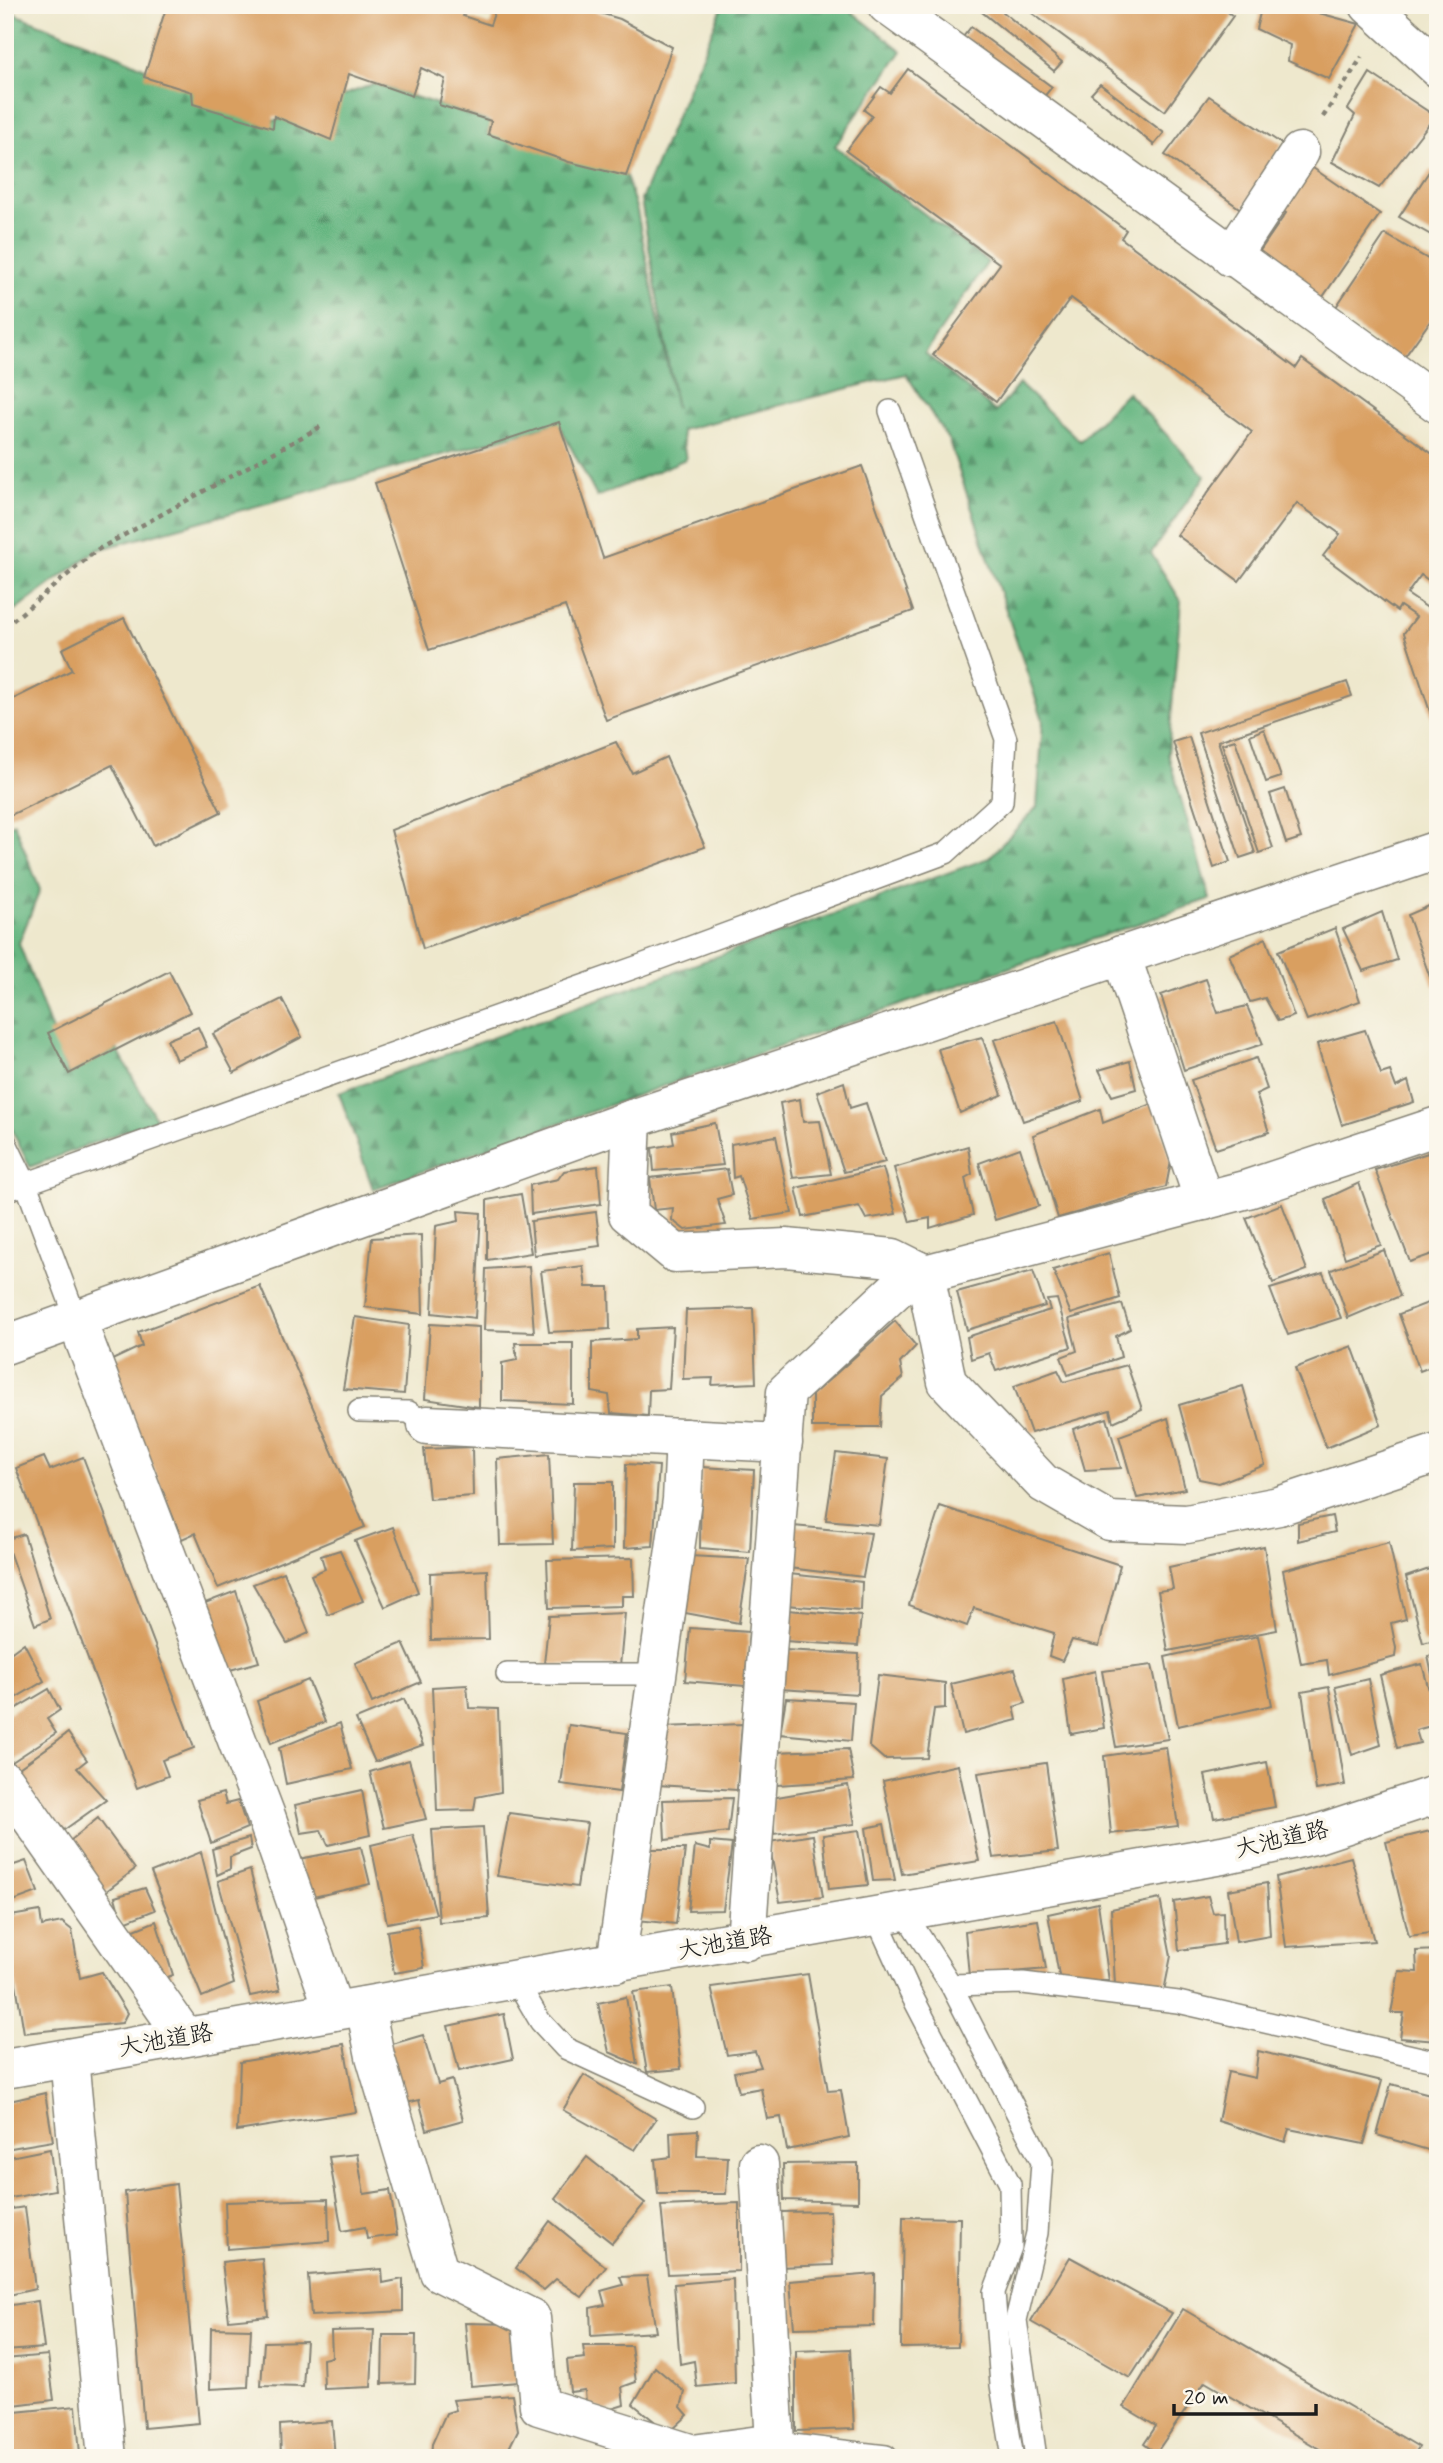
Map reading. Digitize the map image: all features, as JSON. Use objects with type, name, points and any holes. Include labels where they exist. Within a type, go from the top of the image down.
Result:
[{"type":"street","points":[[887,5],[1231,257],[1438,404]]},
{"type":"street","points":[[1378,13],[1438,68]]},
{"type":"street","points":[[1231,257],[1300,152]]},
{"type":"street","points":[[5,1345],[632,1119],[1438,850]]},
{"type":"street","points":[[1121,955],[1204,1201]]},
{"type":"street","points":[[632,1119],[628,1214],[675,1253],[786,1248],[893,1258],[921,1272]]},
{"type":"street","points":[[746,1941],[786,1392],[921,1272],[1204,1201],[1438,1126]]},
{"type":"street","points":[[921,1272],[947,1382],[1043,1483],[1109,1521],[1187,1524],[1279,1506],[1438,1453]]},
{"type":"street","points":[[77,1321],[266,1816],[349,2009],[375,2056],[439,2272],[531,2318],[539,2406],[693,2454],[775,2443],[759,2164]]},
{"type":"street","points":[[427,1425],[783,1443]]},
{"type":"street","points":[[616,1963],[682,1500],[685,1438]]},
{"type":"street","points":[[5,1781],[185,2038]]},
{"type":"street","name":"大池道路","points":[[5,2069],[746,1941],[1314,1835],[1438,1794]]},
{"type":"street","points":[[69,2058],[107,2458]]},
{"type":"lane","points":[[15,1187],[639,966],[946,853],[1002,803],[1006,739],[890,411]]},
{"type":"lane","points":[[5,1141],[15,1187],[77,1321]]},
{"type":"lane","points":[[359,1411],[409,1412],[427,1425]]},
{"type":"lane","points":[[507,1674],[658,1674]]},
{"type":"lane","points":[[890,1914],[951,1985],[1042,2162],[1037,2233],[1016,2320],[1036,2458]]},
{"type":"lane","points":[[890,1914],[910,1992],[1010,2184],[1010,2247],[995,2291],[1001,2385],[1013,2458]]},
{"type":"lane","points":[[516,1980],[540,2021],[565,2048],[693,2107]]},
{"type":"lane","points":[[951,1985],[1023,1983],[1178,2002],[1438,2062]]},
{"type":"lane","points":[[775,2443],[886,2456]]},
{"type":"path","points":[[1300,152],[1378,13]]},
{"type":"path","points":[[5,627],[97,550],[320,427]]},
{"type":"green space","points":[[723,5],[843,5],[902,51],[835,146],[988,262],[925,353],[996,412],[1019,384],[1080,441],[1127,392],[1205,476],[1151,553],[1181,601],[1168,754],[1210,899],[669,1084],[373,1189],[339,1093],[989,858],[1037,807],[1043,720],[949,441],[906,374],[681,430],[686,459],[597,497],[558,423],[97,550],[5,618],[5,10],[122,57],[263,125],[374,84],[462,112],[626,176],[637,211],[676,409],[641,200]]},
{"type":"green space","points":[[14,823],[40,890],[19,943],[68,1074],[117,1049],[156,1119],[30,1167],[5,1116],[5,827]]},
{"type":"building","points":[[167,5],[467,5],[463,16],[490,25],[497,5],[573,5],[620,19],[672,47],[626,176],[569,162],[488,134],[491,121],[439,105],[445,79],[421,68],[412,96],[349,74],[331,140],[274,116],[273,128],[193,104],[192,92],[144,77]]},
{"type":"building","points":[[988,5],[995,5],[1062,62],[1054,71],[982,12]]},
{"type":"building","points":[[1021,5],[1218,5],[1233,16],[1165,111]]},
{"type":"building","points":[[1262,5],[1322,5],[1319,13],[1359,24],[1329,79],[1288,61],[1290,45],[1256,29]]},
{"type":"building","points":[[971,27],[1052,87],[1042,99],[963,37]]},
{"type":"building","points":[[908,69],[1126,230],[1121,238],[1296,368],[1302,359],[1438,458],[1438,587],[1421,575],[1407,594],[1438,615],[1438,736],[1404,633],[1416,617],[1400,606],[1397,611],[1323,556],[1340,534],[1297,503],[1239,581],[1177,535],[1252,432],[1071,298],[996,402],[933,355],[1000,264],[846,151],[872,116],[864,110],[881,87],[890,93]]},
{"type":"building","points":[[1370,73],[1435,116],[1379,188],[1332,162],[1355,115],[1348,109]]},
{"type":"building","points":[[1100,84],[1164,133],[1154,145],[1091,94]]},
{"type":"building","points":[[1209,96],[1282,144],[1242,210],[1165,155]]},
{"type":"building","points":[[1310,166],[1380,214],[1320,301],[1255,258],[1286,213],[1276,206]]},
{"type":"building","points":[[1430,170],[1438,173],[1438,239],[1399,217]]},
{"type":"building","points":[[1385,234],[1438,265],[1438,310],[1401,362],[1334,310]]},
{"type":"building","points":[[559,422],[603,558],[862,466],[913,611],[606,720],[565,606],[429,650],[375,483]]},
{"type":"building","points":[[124,618],[221,812],[153,846],[112,765],[5,818],[5,703],[72,670],[62,649]]},
{"type":"building","points":[[1347,682],[1352,696],[1218,741],[1255,853],[1240,858],[1198,733]]},
{"type":"building","points":[[1264,729],[1281,777],[1266,782],[1250,735]]},
{"type":"building","points":[[1189,737],[1230,862],[1214,868],[1173,742]]},
{"type":"building","points":[[1235,740],[1273,848],[1259,853],[1222,744]]},
{"type":"building","points":[[616,742],[632,773],[666,757],[705,847],[423,949],[391,830]]},
{"type":"building","points":[[1285,789],[1301,838],[1286,843],[1270,794]]},
{"type":"building","points":[[1438,902],[1438,984],[1433,986],[1408,915]]},
{"type":"building","points":[[1382,912],[1397,960],[1363,971],[1343,929]]},
{"type":"building","points":[[1335,928],[1360,1001],[1307,1020],[1278,951]]},
{"type":"building","points":[[1266,938],[1294,1016],[1278,1021],[1265,998],[1250,1002],[1229,955]]},
{"type":"building","points":[[169,971],[190,1012],[69,1074],[48,1033]]},
{"type":"building","points":[[1206,979],[1218,1013],[1247,1006],[1263,1044],[1184,1070],[1161,995]]},
{"type":"building","points":[[282,999],[302,1037],[234,1073],[213,1034]]},
{"type":"building","points":[[1057,1021],[1083,1101],[1023,1121],[994,1040]]},
{"type":"building","points":[[198,1027],[207,1047],[176,1060],[167,1040]]},
{"type":"building","points":[[1365,1030],[1381,1074],[1390,1071],[1396,1087],[1408,1081],[1414,1102],[1342,1125],[1317,1044]]},
{"type":"building","points":[[982,1037],[1002,1095],[960,1113],[938,1049]]},
{"type":"building","points":[[1256,1058],[1267,1089],[1256,1094],[1269,1132],[1216,1149],[1191,1080]]},
{"type":"building","points":[[1130,1061],[1136,1089],[1112,1096],[1099,1070]]},
{"type":"building","points":[[844,1082],[850,1108],[866,1103],[885,1162],[844,1172],[817,1092]]},
{"type":"building","points":[[800,1099],[803,1122],[820,1121],[831,1174],[793,1178],[780,1103]]},
{"type":"building","points":[[1152,1104],[1171,1161],[1166,1187],[1058,1218],[1033,1135],[1100,1109],[1103,1123]]},
{"type":"building","points":[[715,1123],[723,1165],[654,1171],[652,1148],[674,1144],[672,1132]]},
{"type":"building","points":[[776,1136],[792,1213],[753,1219],[739,1176],[733,1178],[731,1144]]},
{"type":"building","points":[[968,1146],[972,1174],[965,1178],[973,1215],[930,1228],[930,1218],[910,1222],[894,1168]]},
{"type":"building","points":[[1020,1148],[1039,1206],[995,1220],[979,1163]]},
{"type":"building","points":[[1434,1151],[1438,1162],[1438,1252],[1410,1262],[1375,1170]]},
{"type":"building","points":[[598,1166],[601,1204],[531,1214],[530,1185],[558,1179],[564,1171]]},
{"type":"building","points":[[883,1168],[896,1214],[866,1219],[859,1206],[803,1217],[796,1188]]},
{"type":"building","points":[[727,1169],[732,1195],[717,1199],[726,1225],[685,1230],[672,1220],[673,1208],[654,1210],[650,1178]]},
{"type":"building","points":[[1359,1183],[1381,1245],[1345,1258],[1325,1199]]},
{"type":"building","points":[[521,1194],[531,1253],[487,1260],[487,1200]]},
{"type":"building","points":[[1282,1204],[1307,1270],[1273,1283],[1246,1218]]},
{"type":"building","points":[[458,1211],[481,1213],[475,1318],[432,1313],[436,1226],[459,1221]]},
{"type":"building","points":[[596,1212],[600,1246],[534,1255],[531,1221]]},
{"type":"building","points":[[421,1235],[423,1314],[365,1307],[372,1238]]},
{"type":"building","points":[[1384,1250],[1400,1296],[1348,1318],[1331,1270]]},
{"type":"building","points":[[1109,1253],[1120,1298],[1071,1314],[1053,1270]]},
{"type":"building","points":[[529,1266],[534,1332],[484,1330],[486,1269]]},
{"type":"building","points":[[583,1266],[586,1287],[609,1287],[610,1329],[549,1332],[541,1271]]},
{"type":"building","points":[[1033,1271],[1045,1306],[967,1330],[957,1292]]},
{"type":"building","points":[[1323,1273],[1341,1318],[1288,1335],[1270,1289]]},
{"type":"building","points":[[260,1286],[365,1527],[218,1588],[195,1533],[182,1539],[110,1361],[142,1346],[138,1332]]},
{"type":"building","points":[[1057,1299],[1071,1347],[996,1371],[989,1353],[971,1359],[967,1337],[1050,1310],[1047,1300]]},
{"type":"building","points":[[1438,1299],[1438,1364],[1420,1371],[1399,1314]]},
{"type":"building","points":[[1122,1304],[1130,1329],[1116,1336],[1121,1357],[1068,1375],[1061,1357],[1077,1351],[1069,1319]]},
{"type":"building","points":[[753,1308],[756,1383],[712,1385],[713,1378],[683,1379],[686,1310]]},
{"type":"building","points":[[355,1317],[409,1325],[404,1394],[343,1389]]},
{"type":"building","points":[[895,1321],[916,1346],[900,1363],[903,1378],[882,1396],[880,1427],[812,1427],[812,1395]]},
{"type":"building","points":[[430,1324],[479,1327],[479,1407],[425,1399]]},
{"type":"building","points":[[673,1327],[669,1389],[649,1390],[648,1416],[611,1413],[609,1395],[592,1392],[592,1342],[637,1339],[637,1329]]},
{"type":"building","points":[[515,1343],[573,1343],[573,1404],[502,1401],[502,1363],[517,1360]]},
{"type":"building","points":[[1352,1346],[1381,1425],[1326,1448],[1295,1368]]},
{"type":"building","points":[[1127,1365],[1142,1409],[1113,1422],[1110,1410],[1031,1433],[1014,1386],[1058,1370],[1064,1382]]},
{"type":"building","points":[[1243,1386],[1265,1465],[1219,1483],[1199,1479],[1179,1405]]},
{"type":"building","points":[[1107,1418],[1121,1468],[1085,1470],[1073,1429]]},
{"type":"building","points":[[1168,1418],[1185,1489],[1137,1498],[1119,1436]]},
{"type":"building","points":[[472,1447],[473,1496],[429,1499],[424,1449]]},
{"type":"building","points":[[836,1453],[888,1459],[879,1525],[826,1520]]},
{"type":"building","points":[[549,1454],[553,1544],[500,1545],[497,1459]]},
{"type":"building","points":[[44,1457],[50,1470],[83,1457],[194,1748],[162,1760],[168,1776],[137,1788],[16,1468]]},
{"type":"building","points":[[626,1464],[659,1466],[653,1546],[624,1548]]},
{"type":"building","points":[[701,1467],[754,1470],[750,1552],[700,1548]]},
{"type":"building","points":[[574,1482],[613,1482],[613,1549],[572,1551]]},
{"type":"building","points":[[940,1506],[1120,1565],[1099,1646],[1072,1640],[1062,1661],[1049,1656],[1054,1633],[974,1608],[967,1626],[909,1605]]},
{"type":"building","points":[[1332,1516],[1335,1532],[1298,1541],[1298,1523]]},
{"type":"building","points":[[793,1526],[871,1533],[863,1577],[789,1568]]},
{"type":"building","points":[[393,1527],[418,1592],[385,1607],[355,1541]]},
{"type":"building","points":[[24,1534],[50,1619],[35,1625],[5,1540]]},
{"type":"building","points":[[1389,1542],[1406,1619],[1391,1623],[1395,1657],[1329,1675],[1327,1660],[1301,1664],[1283,1570]]},
{"type":"building","points":[[1264,1546],[1277,1630],[1168,1651],[1158,1591],[1173,1589],[1169,1567]]},
{"type":"building","points":[[340,1550],[363,1601],[328,1615],[311,1575],[325,1569],[321,1556]]},
{"type":"building","points":[[689,1556],[749,1559],[739,1623],[680,1612]]},
{"type":"building","points":[[633,1558],[634,1596],[622,1596],[622,1606],[549,1608],[547,1560]]},
{"type":"building","points":[[1438,1566],[1438,1639],[1423,1643],[1406,1577]]},
{"type":"building","points":[[487,1570],[489,1639],[431,1640],[430,1573]]},
{"type":"building","points":[[284,1572],[309,1633],[287,1643],[253,1584]]},
{"type":"building","points":[[789,1574],[862,1582],[861,1611],[786,1605]]},
{"type":"building","points":[[236,1591],[259,1662],[230,1670],[205,1603]]},
{"type":"building","points":[[787,1610],[861,1616],[858,1646],[785,1641]]},
{"type":"building","points":[[625,1613],[620,1666],[544,1664],[549,1616]]},
{"type":"building","points":[[690,1628],[749,1632],[745,1686],[685,1681]]},
{"type":"building","points":[[1258,1636],[1272,1705],[1178,1726],[1165,1657]]},
{"type":"building","points":[[24,1643],[44,1681],[5,1704],[5,1657]]},
{"type":"building","points":[[403,1643],[421,1682],[372,1703],[355,1663]]},
{"type":"building","points":[[784,1650],[859,1654],[858,1694],[780,1689]]},
{"type":"building","points":[[1438,1654],[1438,1698],[1437,1698],[1428,1656]]},
{"type":"building","points":[[1422,1664],[1438,1724],[1416,1730],[1420,1743],[1397,1748],[1380,1675]]},
{"type":"building","points":[[1152,1665],[1168,1739],[1116,1747],[1102,1671]]},
{"type":"building","points":[[1015,1669],[1026,1703],[1014,1707],[1017,1720],[963,1734],[951,1684]]},
{"type":"building","points":[[1095,1671],[1104,1728],[1071,1734],[1063,1679]]},
{"type":"building","points":[[878,1675],[945,1683],[945,1708],[934,1709],[927,1758],[884,1759],[869,1746]]},
{"type":"building","points":[[1368,1679],[1381,1745],[1352,1755],[1335,1687]]},
{"type":"building","points":[[308,1680],[325,1722],[271,1743],[257,1701]]},
{"type":"building","points":[[467,1685],[469,1708],[498,1709],[501,1792],[476,1797],[474,1810],[437,1811],[432,1687]]},
{"type":"building","points":[[1329,1687],[1345,1785],[1316,1790],[1302,1692]]},
{"type":"building","points":[[49,1689],[60,1710],[47,1719],[56,1733],[9,1764],[5,1760],[5,1715]]},
{"type":"building","points":[[786,1698],[854,1702],[851,1741],[780,1734]]},
{"type":"building","points":[[404,1699],[423,1745],[375,1762],[356,1719]]},
{"type":"building","points":[[340,1723],[352,1769],[286,1784],[279,1748]]},
{"type":"building","points":[[742,1724],[737,1790],[658,1785],[663,1727]]},
{"type":"building","points":[[569,1725],[627,1733],[619,1792],[561,1784]]},
{"type":"building","points":[[68,1733],[87,1760],[77,1768],[106,1800],[64,1830],[12,1773]]},
{"type":"building","points":[[1166,1747],[1178,1826],[1111,1834],[1104,1756]]},
{"type":"building","points":[[848,1749],[854,1780],[777,1785],[776,1752]]},
{"type":"building","points":[[409,1760],[426,1819],[384,1828],[370,1772]]},
{"type":"building","points":[[1267,1762],[1275,1807],[1214,1818],[1205,1775]]},
{"type":"building","points":[[1046,1763],[1058,1851],[993,1858],[978,1773]]},
{"type":"building","points":[[958,1765],[979,1861],[902,1874],[883,1781]]},
{"type":"building","points":[[848,1785],[855,1824],[774,1834],[771,1798]]},
{"type":"building","points":[[362,1790],[370,1835],[328,1845],[321,1830],[301,1833],[295,1805]]},
{"type":"building","points":[[223,1793],[226,1804],[238,1801],[247,1828],[211,1843],[197,1800]]},
{"type":"building","points":[[732,1798],[728,1832],[665,1840],[663,1800]]},
{"type":"building","points":[[509,1813],[587,1823],[577,1887],[497,1876]]},
{"type":"building","points":[[98,1818],[135,1869],[100,1896],[64,1846]]},
{"type":"building","points":[[884,1824],[895,1880],[873,1881],[866,1828]]},
{"type":"building","points":[[483,1827],[489,1918],[439,1922],[432,1830]]},
{"type":"building","points":[[1438,1829],[1438,1932],[1409,1936],[1386,1842]]},
{"type":"building","points":[[859,1830],[868,1885],[829,1889],[823,1835]]},
{"type":"building","points":[[413,1835],[436,1914],[387,1923],[371,1845]]},
{"type":"building","points":[[813,1835],[823,1897],[780,1902],[769,1842]]},
{"type":"building","points":[[249,1838],[251,1849],[230,1857],[230,1869],[217,1875],[212,1849]]},
{"type":"building","points":[[710,1842],[732,1844],[723,1910],[688,1911],[695,1846],[710,1850]]},
{"type":"building","points":[[361,1847],[370,1884],[309,1898],[299,1859]]},
{"type":"building","points":[[648,1849],[685,1849],[676,1924],[637,1920]]},
{"type":"building","points":[[201,1852],[234,1984],[202,1997],[151,1872]]},
{"type":"building","points":[[1351,1857],[1374,1941],[1286,1947],[1276,1877]]},
{"type":"building","points":[[26,1861],[38,1892],[5,1904],[5,1868]]},
{"type":"building","points":[[250,1870],[280,1990],[250,1996],[218,1881]]},
{"type":"building","points":[[1267,1883],[1270,1936],[1236,1942],[1228,1890]]},
{"type":"building","points":[[145,1888],[155,1910],[122,1923],[115,1897]]},
{"type":"building","points":[[1208,1896],[1213,1913],[1223,1912],[1224,1944],[1179,1950],[1174,1902]]},
{"type":"building","points":[[1160,1899],[1171,1956],[1164,1991],[1115,1985],[1111,1909]]},
{"type":"building","points":[[1098,1903],[1109,1981],[1060,1981],[1048,1914]]},
{"type":"building","points":[[40,1911],[42,1926],[62,1922],[72,1930],[80,1978],[102,1972],[127,2013],[122,2023],[24,2033],[11,1953],[5,1954],[5,1917]]},
{"type":"building","points":[[1038,1920],[1046,1969],[969,1976],[965,1931]]},
{"type":"building","points":[[156,1921],[173,1975],[160,1980],[127,1933]]},
{"type":"building","points":[[418,1926],[424,1968],[394,1973],[387,1931]]},
{"type":"building","points":[[1438,1950],[1438,2041],[1400,2038],[1404,2013],[1391,2013],[1399,1971],[1417,1972],[1416,1951]]},
{"type":"building","points":[[808,1974],[828,2091],[841,2090],[849,2137],[787,2150],[781,2117],[767,2119],[761,2088],[739,2092],[734,2072],[761,2067],[755,2051],[727,2055],[711,1987]]},
{"type":"building","points":[[672,1987],[681,2069],[647,2072],[633,1992]]},
{"type":"building","points":[[626,1997],[637,2064],[609,2052],[598,2003]]},
{"type":"building","points":[[504,2014],[513,2059],[459,2071],[448,2026]]},
{"type":"building","points":[[423,2035],[438,2084],[452,2080],[463,2120],[427,2130],[419,2100],[398,2105],[382,2047]]},
{"type":"building","points":[[344,2044],[356,2112],[237,2131],[240,2062]]},
{"type":"building","points":[[1258,2051],[1382,2081],[1364,2144],[1289,2129],[1285,2142],[1218,2121],[1228,2072],[1255,2078]]},
{"type":"building","points":[[584,2075],[656,2119],[635,2150],[563,2110]]},
{"type":"building","points":[[1391,2084],[1438,2096],[1438,2153],[1377,2135]]},
{"type":"building","points":[[45,2093],[53,2141],[5,2149],[5,2102]]},
{"type":"building","points":[[698,2130],[697,2156],[728,2157],[726,2194],[658,2194],[655,2159],[671,2157],[670,2132]]},
{"type":"building","points":[[50,2149],[55,2190],[5,2199],[5,2158]]},
{"type":"building","points":[[357,2154],[364,2194],[390,2190],[397,2235],[367,2239],[365,2227],[342,2231],[329,2157]]},
{"type":"building","points":[[587,2157],[645,2203],[612,2243],[555,2198]]},
{"type":"building","points":[[858,2163],[858,2202],[784,2200],[783,2164]]},
{"type":"building","points":[[176,2184],[199,2423],[144,2428],[125,2192]]},
{"type":"building","points":[[328,2199],[329,2241],[227,2249],[225,2202]]},
{"type":"building","points":[[739,2203],[739,2271],[668,2274],[661,2206]]},
{"type":"building","points":[[25,2207],[35,2289],[5,2296],[5,2210]]},
{"type":"building","points":[[830,2211],[833,2265],[778,2267],[781,2212]]},
{"type":"building","points":[[903,2217],[960,2218],[958,2347],[901,2348]]},
{"type":"building","points":[[550,2221],[606,2267],[582,2297],[556,2279],[544,2290],[516,2268]]},
{"type":"building","points":[[1070,2257],[1172,2313],[1130,2378],[1031,2322]]},
{"type":"building","points":[[262,2258],[268,2316],[229,2320],[222,2262]]},
{"type":"building","points":[[382,2269],[383,2283],[403,2279],[403,2311],[311,2316],[308,2275]]},
{"type":"building","points":[[875,2274],[874,2326],[794,2328],[790,2281]]},
{"type":"building","points":[[647,2276],[656,2332],[591,2336],[590,2308],[605,2305],[601,2291],[623,2285],[620,2277]]},
{"type":"building","points":[[733,2279],[735,2383],[697,2387],[694,2361],[680,2364],[674,2284]]},
{"type":"building","points":[[38,2301],[44,2348],[5,2351],[5,2306]]},
{"type":"building","points":[[1183,2309],[1419,2447],[1412,2458],[1335,2458],[1205,2382],[1156,2453],[1144,2444],[1156,2426],[1124,2407]]},
{"type":"building","points":[[465,2323],[512,2324],[518,2382],[471,2386]]},
{"type":"building","points":[[211,2328],[251,2329],[248,2387],[210,2389]]},
{"type":"building","points":[[374,2330],[371,2387],[324,2389],[323,2359],[332,2357],[331,2331]]},
{"type":"building","points":[[383,2335],[416,2335],[415,2383],[382,2384]]},
{"type":"building","points":[[306,2341],[303,2387],[261,2386],[264,2342]]},
{"type":"building","points":[[583,2346],[631,2346],[636,2382],[622,2387],[624,2405],[605,2411],[586,2403],[585,2390],[570,2392],[567,2360],[585,2358]]},
{"type":"building","points":[[850,2349],[854,2429],[796,2431],[796,2351]]},
{"type":"building","points":[[48,2355],[54,2400],[5,2406],[5,2359]]},
{"type":"building","points":[[655,2367],[685,2392],[681,2407],[688,2415],[669,2433],[633,2404]]},
{"type":"building","points":[[512,2395],[518,2430],[505,2456],[431,2458],[432,2444],[446,2413],[456,2410],[453,2400]]},
{"type":"building","points":[[76,2406],[80,2455],[5,2458],[5,2413]]},
{"type":"building","points":[[332,2421],[335,2458],[281,2458],[280,2425]]}]
